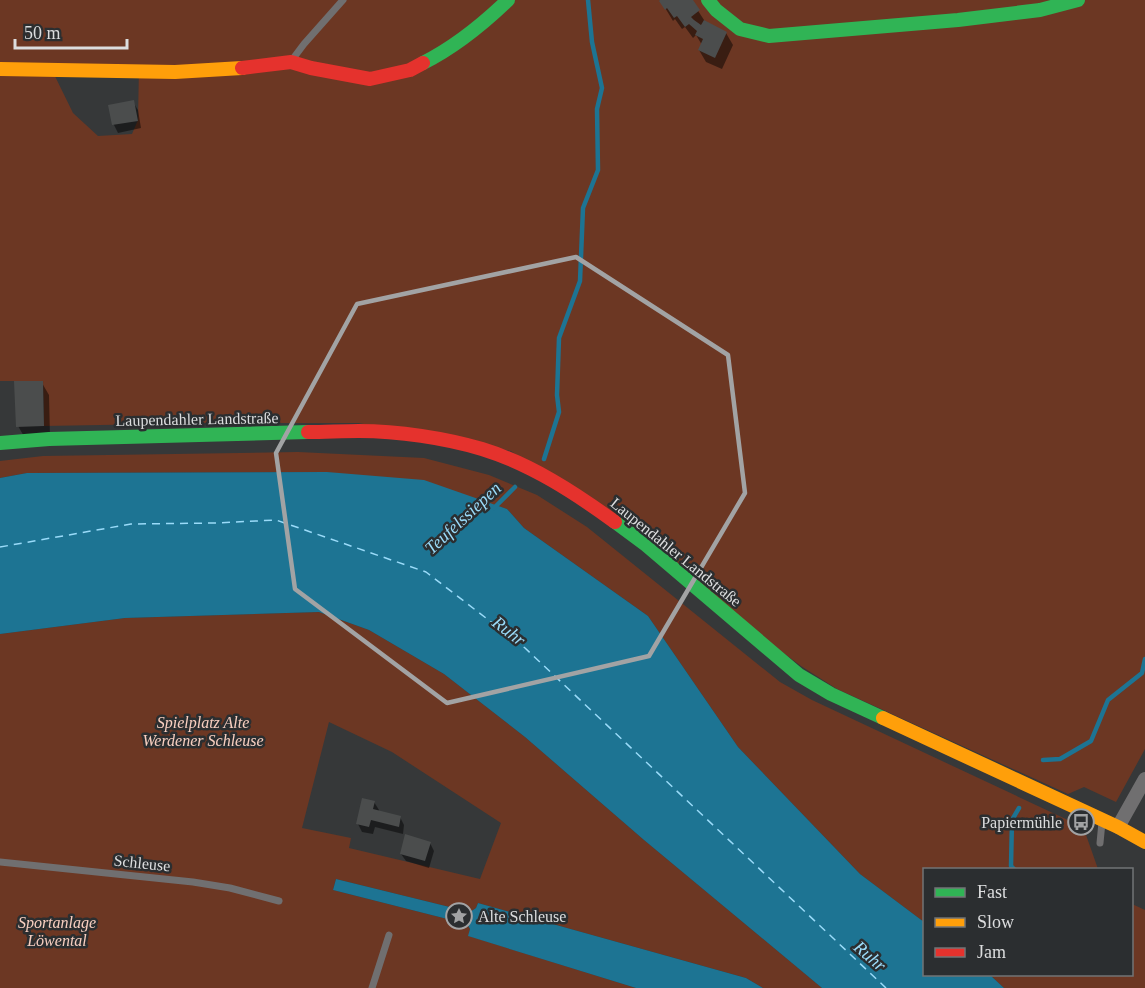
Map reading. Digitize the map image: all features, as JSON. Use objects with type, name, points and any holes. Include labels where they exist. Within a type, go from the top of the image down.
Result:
[{"type":"main road","points":[[0,69],[175,72],[237,69],[291,62],[310,69],[370,79],[410,70],[451,47],[483,24],[508,0]]},
{"type":"main road","points":[[708,0],[716,10],[740,28],[769,36],[958,20],[1040,10],[1078,0]]},
{"type":"main road","name":"Laupendahler Landstraße","points":[[0,443],[49,439],[361,431],[425,437],[483,450],[522,465],[547,478],[622,527],[800,675],[823,690],[1119,827],[1145,842]]},
{"type":"street","points":[[1119,827],[1145,779]]},
{"type":"lane","points":[[291,62],[343,0]]},
{"type":"lane","points":[[1100,843],[1103,820]]},
{"type":"lane","name":"Schleuse","points":[[0,862],[194,882],[230,888],[279,901]]},
{"type":"lane","points":[[372,988],[388,935]]},
{"type":"highlighted area","points":[[576,257],[728,355],[745,493],[649,656],[447,703],[295,589],[276,453],[357,304]]},
{"type":"green space","points":[[0,0],[1145,0],[1145,749],[1116,802],[1084,787],[1068,794],[837,689],[801,666],[511,451],[358,423],[44,426],[43,381],[0,381]],"holes":[[[50,66],[139,66],[138,120],[132,134],[98,136],[73,113]]]},
{"type":"green space","points":[[298,452],[424,458],[489,475],[537,495],[587,527],[780,682],[812,700],[1070,821],[1085,832],[1098,868],[923,868],[923,921],[860,874],[738,747],[648,616],[524,528],[507,509],[327,472],[27,473],[0,478],[0,461],[43,456]]},
{"type":"green space","points":[[319,612],[369,630],[444,674],[525,737],[644,840],[822,988],[763,988],[746,978],[478,903],[476,908],[470,912],[336,879],[333,890],[467,924],[470,929],[469,936],[636,988],[0,988],[0,634],[125,618]],"holes":[[[329,722],[392,752],[501,823],[480,879],[349,848],[351,838],[302,828]]]},
{"type":"green space","points":[[1133,904],[1145,910],[1145,988],[1004,988],[991,976],[1133,976]]},
{"type":"water","name":"Ruhr","points":[[327,472],[424,480],[507,509],[524,528],[648,616],[738,747],[860,874],[923,921],[923,976],[991,976],[1004,988],[822,988],[644,840],[525,737],[444,674],[369,630],[319,612],[125,618],[0,634],[0,478],[27,473]]},
{"type":"water","points":[[336,879],[470,912],[476,908],[478,903],[746,978],[763,988],[636,988],[468,936],[470,929],[467,924],[333,890]]},
{"type":"building","points":[[660,0],[693,0],[700,10],[691,17],[694,20],[701,25],[704,20],[727,32],[715,58],[698,50],[703,39],[695,35],[697,31],[689,24],[685,27],[677,16],[674,18],[667,8],[665,10]]},
{"type":"building","points":[[134,100],[138,121],[112,125],[108,105]]},
{"type":"building","points":[[14,381],[43,381],[44,426],[16,427]]},
{"type":"building","points":[[362,798],[375,801],[373,809],[401,816],[399,827],[371,820],[369,827],[356,824]]},
{"type":"building","points":[[405,834],[431,842],[425,861],[400,854]]},
{"type":"waterway","name":"Teufelssiepen","points":[[544,459],[559,412],[557,395],[559,338],[580,281],[583,208],[598,170],[597,109],[602,88],[592,42],[588,0]]},
{"type":"waterway","name":"Teufelssiepen","points":[[494,508],[515,487]]},
{"type":"waterway","points":[[1043,760],[1060,759],[1091,741],[1108,700],[1142,673],[1145,659]]},
{"type":"waterway","points":[[1013,868],[1011,866],[1012,820],[1019,808]]},
{"type":"ferry route","points":[[0,547],[131,524],[276,520],[426,572],[525,648],[886,988]]},
{"type":"traffic: fast","points":[[423,63],[468,35],[508,0]]},
{"type":"traffic: fast","points":[[708,0],[716,10],[740,29],[769,36],[958,20],[1040,10],[1078,0]]},
{"type":"traffic: fast","points":[[0,443],[49,439],[308,432]]},
{"type":"traffic: fast","points":[[615,522],[646,545],[799,675],[831,694],[883,718]]},
{"type":"traffic: slow","points":[[0,69],[175,72],[242,68]]},
{"type":"traffic: slow","points":[[883,718],[1118,827],[1145,842]]},
{"type":"traffic: jam","points":[[242,68],[291,62],[370,79],[410,70],[423,63]]},
{"type":"traffic: jam","points":[[308,432],[374,431],[405,434],[482,449],[500,455],[552,480],[615,522]]},
{"type":"place","name":"Papiermühle","points":[[1081,822]]},
{"type":"place","name":"Alte Schleuse","points":[[459,916]]},
{"type":"park label","name":"Spielplatz Alte Werdener Schleuse","points":[[204,731]]},
{"type":"park label","name":"Sportanlage Löwental","points":[[57,931]]}]
